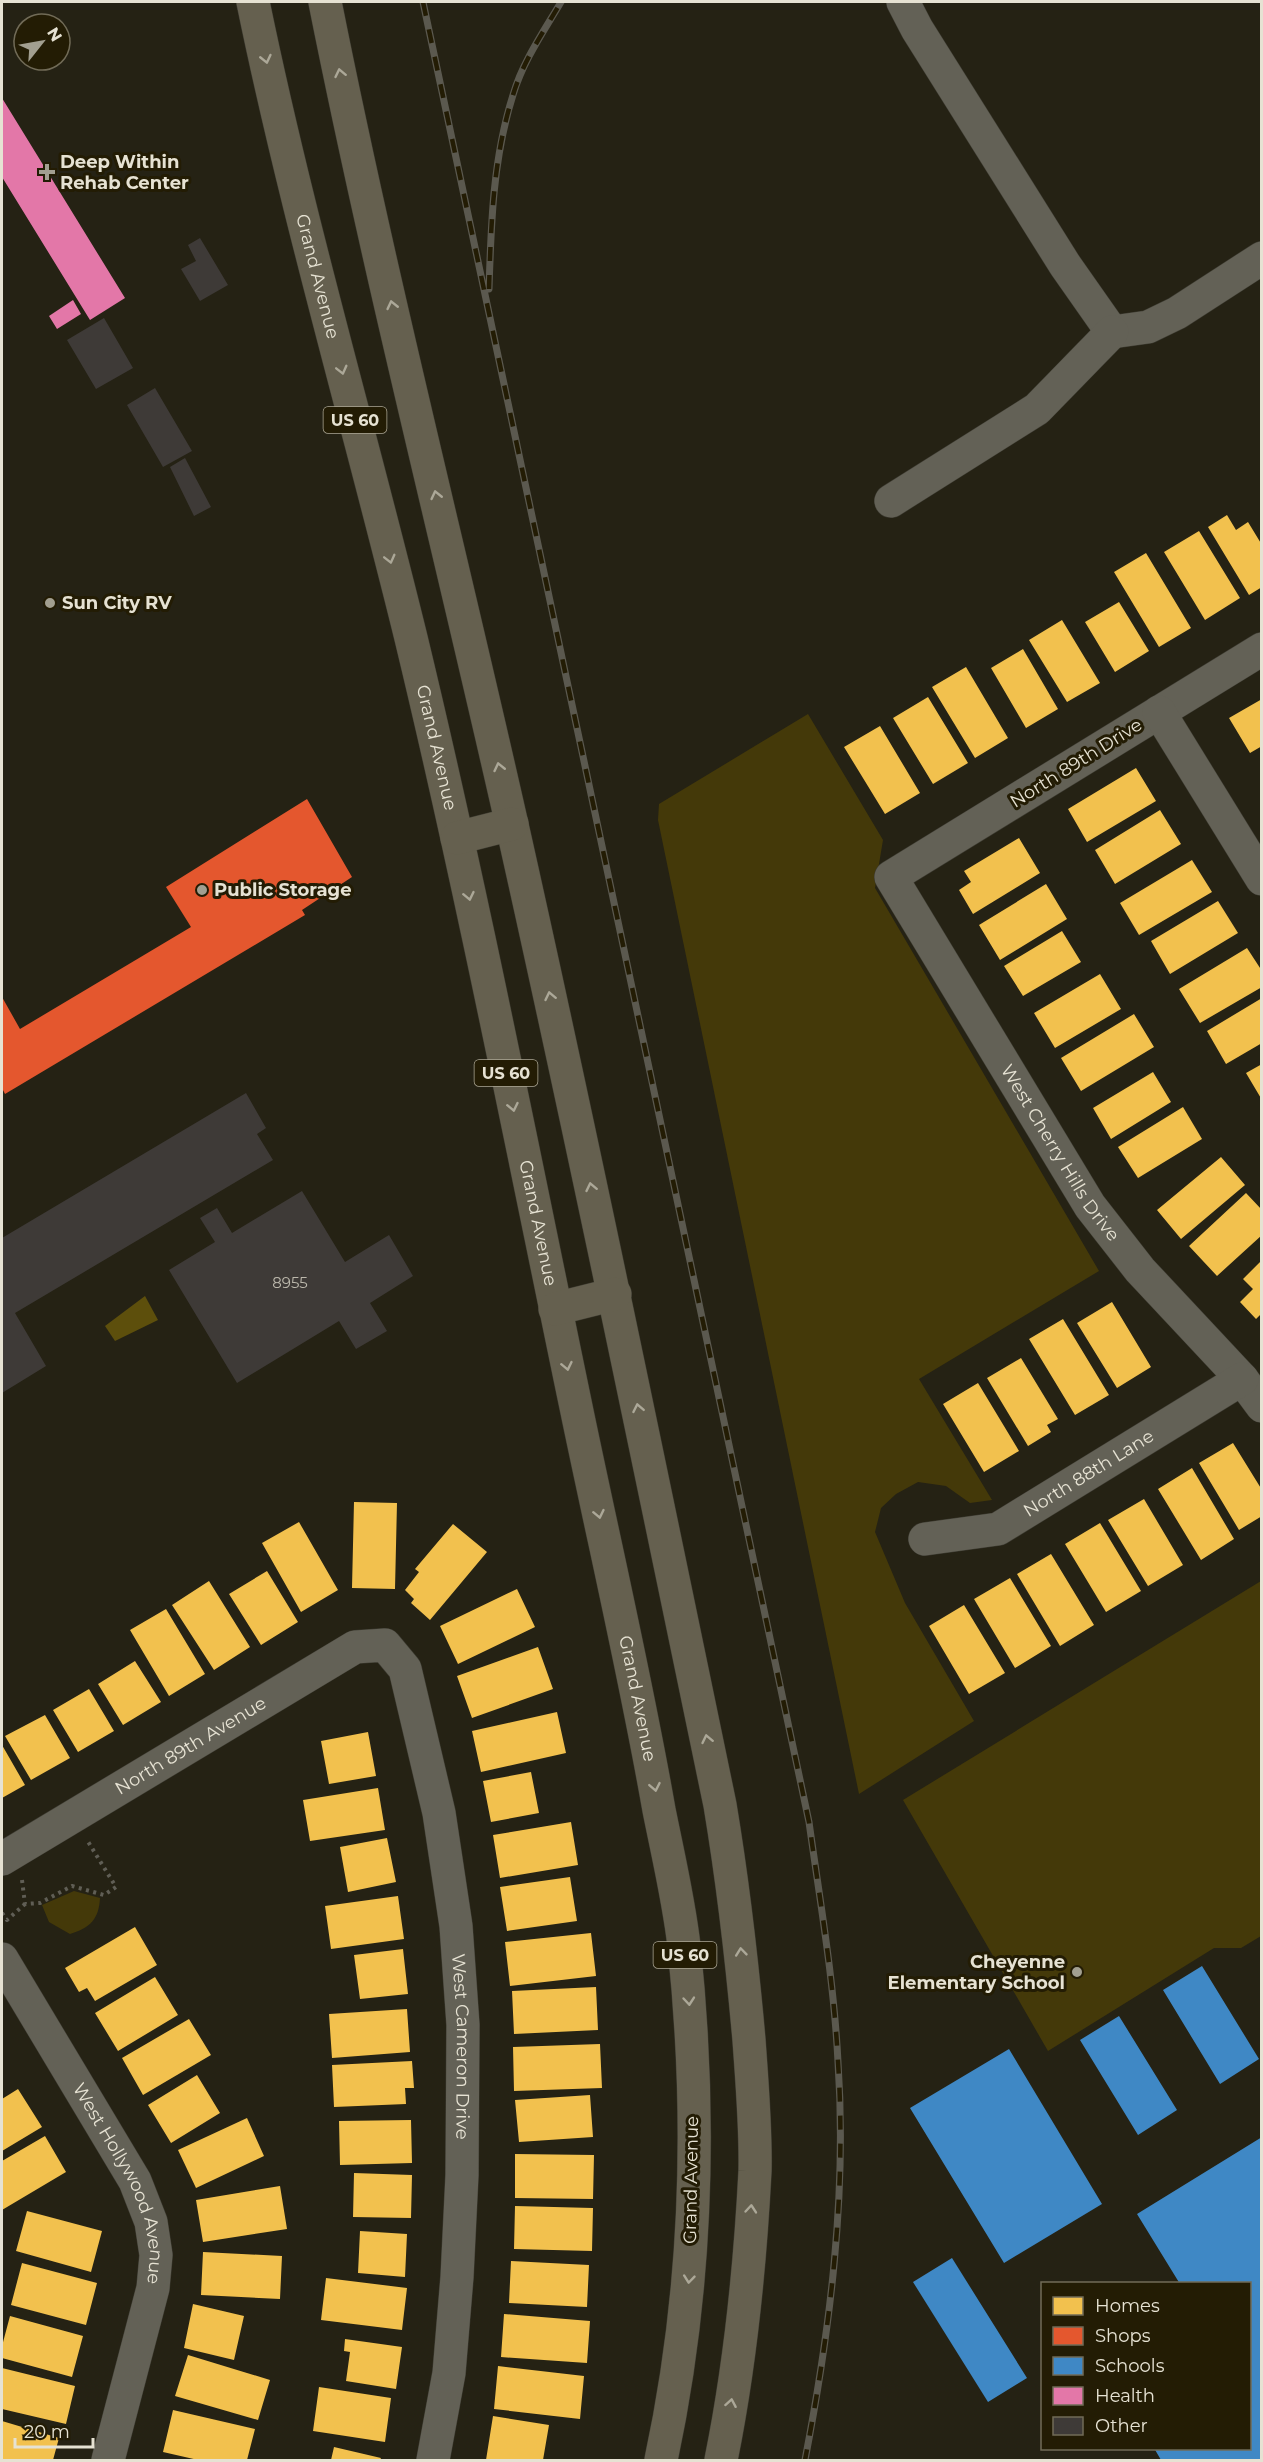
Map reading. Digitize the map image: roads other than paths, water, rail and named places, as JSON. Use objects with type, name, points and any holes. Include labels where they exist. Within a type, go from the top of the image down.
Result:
[{"type":"highway","name":"Grand Avenue","points":[[253,2],[314,263],[410,637],[457,838],[641,1711],[683,1938],[690,2019],[692,2090],[693,2174],[690,2268],[683,2337],[661,2460]]},
{"type":"highway","name":"US 60","points":[[325,2],[380,256],[512,824],[615,1294],[720,1805],[735,1896],[753,2088],[755,2170],[736,2372],[721,2460]]},
{"type":"highway","points":[[457,838],[512,824]]},
{"type":"highway","points":[[555,1309],[615,1294]]},
{"type":"street","points":[[903,2],[1059,256],[1112,332]]},
{"type":"street","points":[[891,501],[1036,409],[1112,332],[1148,327],[1177,313],[1262,258]]},
{"type":"street","name":"North 89th Drive","points":[[891,877],[1262,649]]},
{"type":"street","points":[[1159,712],[1262,879]]},
{"type":"street","name":"West Cherry Hills Drive","points":[[891,877],[1090,1206],[1140,1270],[1242,1378],[1262,1406]]},
{"type":"street","name":"North 88th Lane","points":[[925,1539],[998,1529],[1242,1378]]},
{"type":"street","name":"North 89th Avenue","points":[[11,1868],[79,1833],[355,1647],[385,1645]]},
{"type":"street","name":"West Cameron Drive","points":[[385,1645],[405,1669],[439,1813],[456,1926],[463,2025],[462,2175],[457,2277],[448,2373],[433,2460]]},
{"type":"street","name":"West Hollywood Avenue","points":[[2,1959],[135,2181],[151,2222],[156,2255],[153,2288],[108,2460]]},
{"type":"railway","points":[[423,2],[809,1822],[833,2001],[838,2062],[840,2162],[829,2312],[805,2460]]},
{"type":"railway","points":[[489,289],[494,191],[506,119],[522,70],[561,2]]},
{"type":"place","name":"Deep Within Rehab Center","points":[[47,172]]},
{"type":"place","name":"Sun City RV","points":[[50,603]]},
{"type":"place","name":"Public Storage","points":[[202,890]]},
{"type":"place","name":"Cheyenne Elementary School","points":[[1077,1972]]}]
